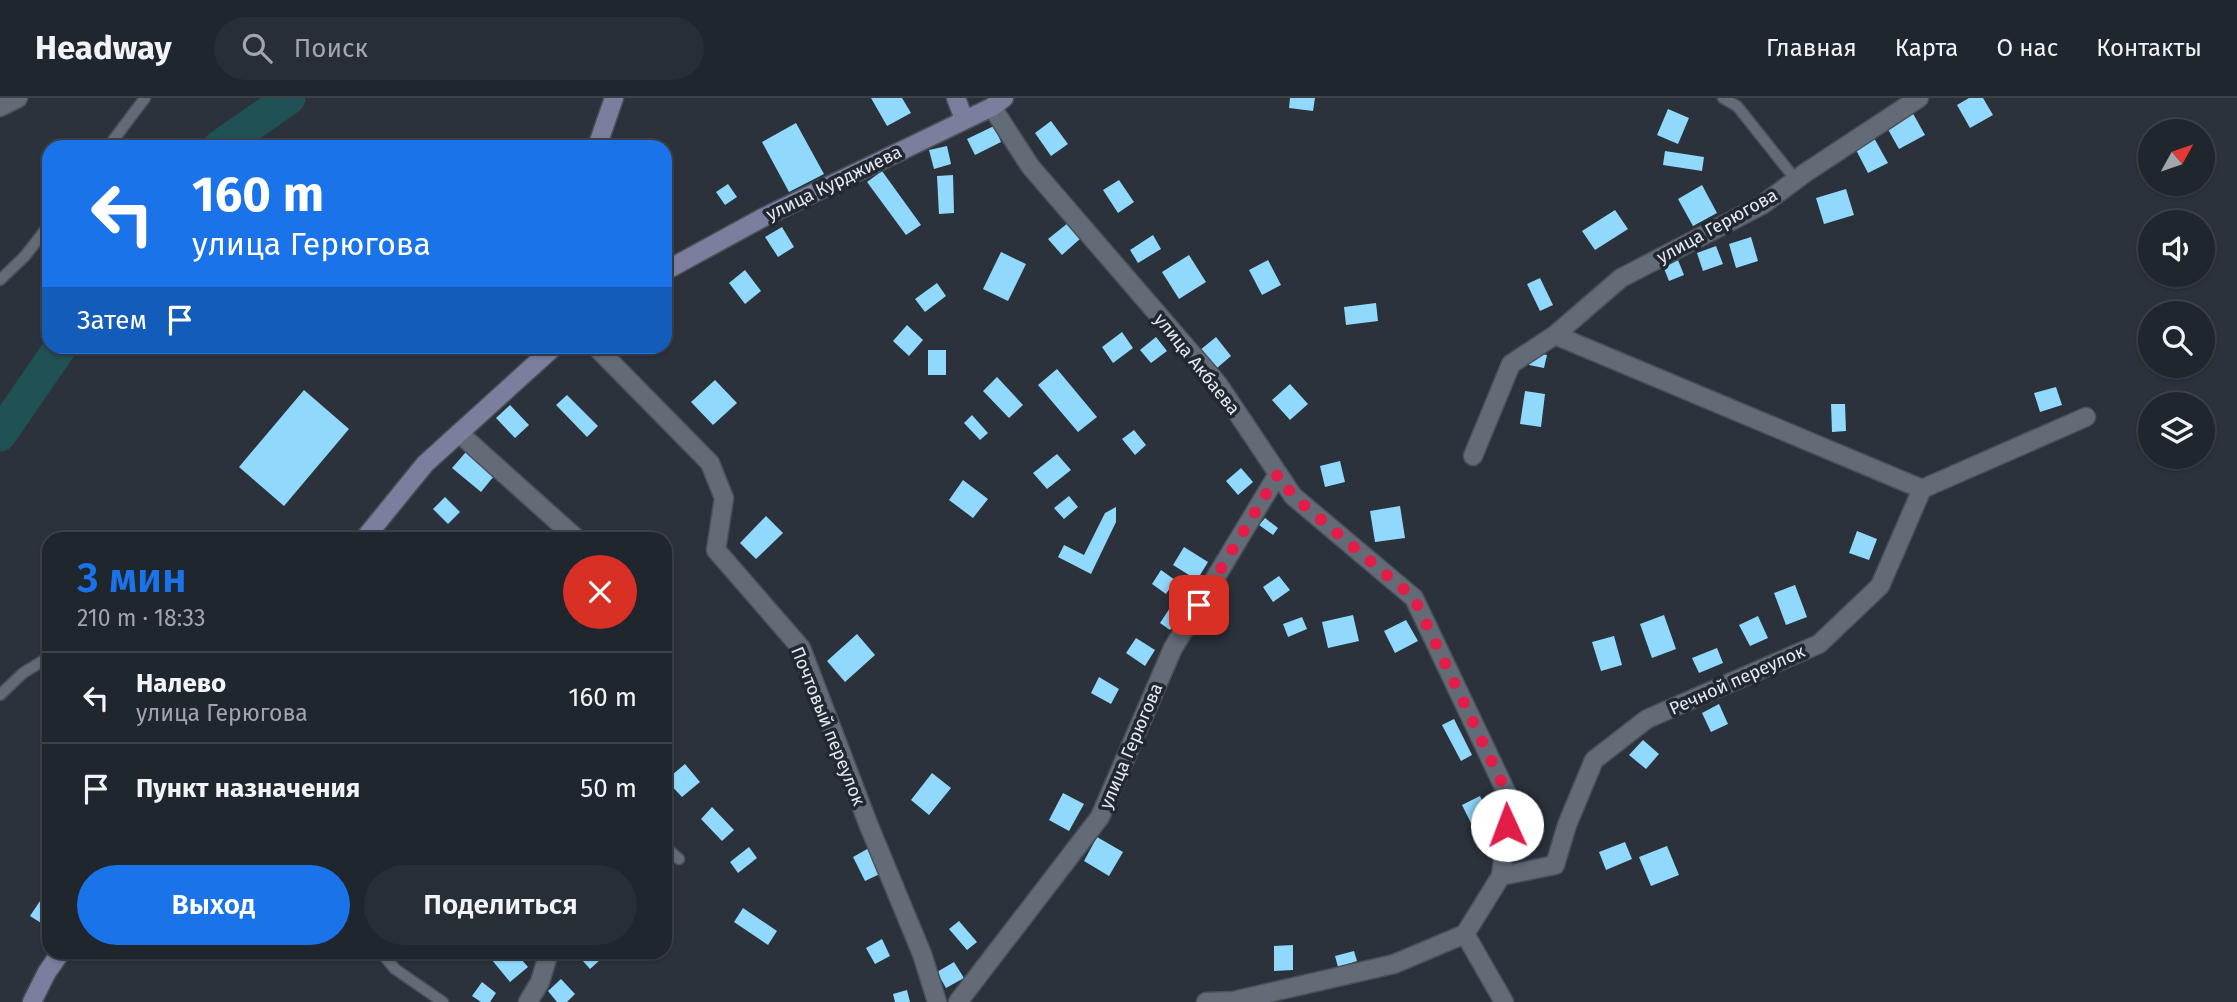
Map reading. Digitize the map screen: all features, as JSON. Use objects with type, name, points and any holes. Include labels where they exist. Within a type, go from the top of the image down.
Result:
[{"type":"street","points":[[0,107],[18,98]]},
{"type":"street","points":[[599,140],[614,98]]},
{"type":"street","points":[[956,98],[964,119]]},
{"type":"street","name":"улица Герюгова","points":[[1473,456],[1511,364],[1555,335],[1621,278],[1762,205],[1919,98]]},
{"type":"street","name":"улица Курджиева","points":[[672,267],[764,217],[998,102]]},
{"type":"street","name":"улица Акбаева","points":[[998,102],[1030,166],[1218,384],[1293,496],[1414,598],[1510,800],[1501,876],[1465,934]]},
{"type":"street","points":[[1555,335],[1922,489],[2086,417]]},
{"type":"street","points":[[519,379],[534,354]]},
{"type":"street","points":[[370,532],[425,464],[546,354]]},
{"type":"street","name":"Почтовый переулок","points":[[603,354],[710,463],[724,498],[716,550],[801,648],[869,826],[922,954],[937,1002]]},
{"type":"street","points":[[459,433],[569,532]]},
{"type":"street","name":"улица Герюгова","points":[[958,1002],[1100,817],[1173,648],[1278,474]]},
{"type":"street","name":"Речной переулок","points":[[1501,876],[1555,865],[1567,825],[1594,760],[1647,719],[1819,644],[1880,586],[1922,489]]},
{"type":"street","points":[[1206,1002],[1233,1001],[1394,964],[1465,934],[1503,1002]]},
{"type":"street","points":[[32,1002],[56,959]]},
{"type":"street","points":[[528,1002],[540,982],[547,959]]},
{"type":"lane","points":[[113,140],[145,98]]},
{"type":"lane","points":[[1723,98],[1737,106],[1796,180]]},
{"type":"lane","points":[[0,280],[25,256],[42,234]]},
{"type":"lane","points":[[0,695],[23,673],[42,661]]},
{"type":"lane","points":[[672,853],[679,859]]},
{"type":"lane","points":[[387,959],[395,969],[443,1002]]},
{"type":"building","points":[[871,98],[902,98],[911,113],[887,126]]},
{"type":"building","points":[[1290,98],[1315,98],[1313,111],[1289,108]]},
{"type":"building","points":[[1969,98],[1983,98],[1993,115],[1970,128],[1957,105]]},
{"type":"building","points":[[1668,109],[1689,118],[1678,144],[1657,135]]},
{"type":"building","points":[[1911,110],[1925,135],[1899,149],[1885,124]]},
{"type":"building","points":[[1051,121],[1068,144],[1051,156],[1035,133]]},
{"type":"building","points":[[796,123],[824,174],[789,192],[762,142]]},
{"type":"building","points":[[994,126],[1001,142],[975,155],[967,139]]},
{"type":"building","points":[[1874,138],[1888,163],[1868,173],[1855,148]]},
{"type":"building","points":[[947,146],[951,164],[934,169],[929,150]]},
{"type":"building","points":[[1665,151],[1704,157],[1702,171],[1663,165]]},
{"type":"building","points":[[882,171],[921,225],[906,235],[867,182]]},
{"type":"building","points":[[953,175],[954,213],[939,214],[937,176]]},
{"type":"building","points":[[1119,180],[1134,202],[1118,213],[1103,190]]},
{"type":"building","points":[[728,184],[737,197],[725,205],[716,192]]},
{"type":"building","points":[[1702,185],[1717,213],[1693,226],[1678,199]]},
{"type":"building","points":[[1846,189],[1854,215],[1824,224],[1816,198]]},
{"type":"building","points":[[1615,210],[1628,229],[1595,250],[1582,231]]},
{"type":"building","points":[[1068,223],[1081,238],[1062,255],[1048,239]]},
{"type":"building","points":[[782,227],[794,247],[778,257],[765,237]]},
{"type":"building","points":[[1153,235],[1161,249],[1138,263],[1130,250]]},
{"type":"building","points":[[1751,237],[1758,261],[1736,268],[1729,244]]},
{"type":"building","points":[[1716,246],[1723,264],[1703,271],[1697,253]]},
{"type":"building","points":[[1001,252],[1026,264],[1008,301],[983,289]]},
{"type":"building","points":[[1189,255],[1206,282],[1179,299],[1162,272]]},
{"type":"building","points":[[1268,260],[1281,285],[1262,295],[1249,270]]},
{"type":"building","points":[[1678,260],[1684,275],[1669,281],[1663,266]]},
{"type":"building","points":[[745,270],[761,291],[745,304],[729,283]]},
{"type":"building","points":[[1540,278],[1553,305],[1540,311],[1527,284]]},
{"type":"building","points":[[937,283],[946,296],[925,312],[915,299]]},
{"type":"building","points":[[1376,303],[1378,321],[1346,325],[1344,307]]},
{"type":"building","points":[[907,325],[923,340],[909,356],[893,341]]},
{"type":"building","points":[[1122,332],[1133,348],[1113,363],[1102,347]]},
{"type":"building","points":[[1156,337],[1167,351],[1151,363],[1140,350]]},
{"type":"building","points":[[1216,337],[1231,356],[1210,374],[1194,355]]},
{"type":"building","points":[[928,350],[946,350],[946,375],[928,375]]},
{"type":"building","points":[[1531,352],[1547,355],[1544,368],[1529,365]]},
{"type":"building","points":[[1057,369],[1097,417],[1078,432],[1038,385]]},
{"type":"building","points":[[997,377],[1023,405],[1009,418],[983,391]]},
{"type":"building","points":[[715,380],[737,403],[713,425],[691,402]]},
{"type":"building","points":[[1290,384],[1308,404],[1290,420],[1272,400]]},
{"type":"building","points":[[2056,387],[2062,405],[2040,412],[2034,393]]},
{"type":"building","points":[[304,390],[349,429],[284,506],[239,467]]},
{"type":"building","points":[[1525,391],[1545,394],[1541,427],[1520,424]]},
{"type":"building","points":[[567,395],[598,426],[587,437],[556,405]]},
{"type":"building","points":[[1831,404],[1845,404],[1846,431],[1832,432]]},
{"type":"building","points":[[510,405],[529,425],[515,438],[496,418]]},
{"type":"building","points":[[972,415],[988,433],[980,440],[964,423]]},
{"type":"building","points":[[1134,430],[1146,445],[1135,455],[1122,439]]},
{"type":"building","points":[[466,452],[494,476],[481,492],[452,468]]},
{"type":"building","points":[[1057,454],[1071,470],[1047,489],[1033,473]]},
{"type":"building","points":[[1340,461],[1345,482],[1325,487],[1320,466]]},
{"type":"building","points":[[1241,468],[1253,482],[1238,495],[1226,481]]},
{"type":"building","points":[[963,480],[988,499],[973,518],[949,500]]},
{"type":"building","points":[[1069,496],[1078,507],[1064,519],[1054,508]]},
{"type":"building","points":[[445,497],[460,512],[448,524],[433,509]]},
{"type":"building","points":[[1400,506],[1405,538],[1375,542],[1370,511]]},
{"type":"building","points":[[1116,507],[1116,522],[1091,574],[1058,557],[1064,545],[1084,555],[1105,513]]},
{"type":"building","points":[[766,516],[783,533],[756,559],[740,543]]},
{"type":"building","points":[[1265,518],[1278,528],[1273,535],[1259,525]]},
{"type":"building","points":[[1857,531],[1877,539],[1869,560],[1849,553]]},
{"type":"building","points":[[1184,547],[1208,562],[1197,580],[1173,565]]},
{"type":"building","points":[[1161,570],[1175,580],[1166,594],[1152,584]]},
{"type":"building","points":[[1279,576],[1290,590],[1273,602],[1263,587]]},
{"type":"building","points":[[1795,585],[1807,617],[1786,625],[1774,593]]},
{"type":"building","points":[[1183,588],[1193,595],[1170,630],[1160,623]]},
{"type":"building","points":[[1353,615],[1359,641],[1328,648],[1322,622]]},
{"type":"building","points":[[1664,615],[1676,649],[1652,658],[1640,624]]},
{"type":"building","points":[[1758,616],[1768,638],[1750,646],[1739,625]]},
{"type":"building","points":[[1302,617],[1307,629],[1288,637],[1283,624]]},
{"type":"building","points":[[1406,620],[1418,641],[1395,653],[1384,631]]},
{"type":"building","points":[[857,634],[875,655],[845,682],[827,661]]},
{"type":"building","points":[[1614,636],[1622,665],[1601,671],[1592,642]]},
{"type":"building","points":[[1136,638],[1155,650],[1145,666],[1126,653]]},
{"type":"building","points":[[1717,648],[1723,663],[1699,673],[1692,658]]},
{"type":"building","points":[[1099,677],[1119,689],[1111,704],[1091,693]]},
{"type":"building","points":[[1719,704],[1728,724],[1711,732],[1702,713]]},
{"type":"building","points":[[1454,719],[1472,755],[1461,761],[1442,725]]},
{"type":"building","points":[[1643,740],[1659,754],[1646,769],[1629,755]]},
{"type":"building","points":[[685,764],[700,782],[682,797],[672,786],[672,775]]},
{"type":"building","points":[[932,773],[951,788],[929,815],[911,800]]},
{"type":"building","points":[[1063,793],[1084,804],[1069,831],[1049,820]]},
{"type":"building","points":[[1480,796],[1490,816],[1472,825],[1462,805]]},
{"type":"building","points":[[712,807],[734,830],[722,841],[701,819]]},
{"type":"building","points":[[1097,837],[1123,852],[1109,876],[1084,861]]},
{"type":"building","points":[[1625,842],[1632,859],[1606,870],[1599,852]]},
{"type":"building","points":[[1667,846],[1679,875],[1651,886],[1639,857]]},
{"type":"building","points":[[749,847],[757,858],[738,873],[730,862]]},
{"type":"building","points":[[869,848],[882,873],[865,881],[853,857]]},
{"type":"building","points":[[40,901],[42,902],[42,924],[30,916]]},
{"type":"building","points":[[743,908],[777,931],[768,945],[734,922]]},
{"type":"building","points":[[959,921],[977,942],[967,950],[949,929]]},
{"type":"building","points":[[882,939],[890,956],[875,964],[866,948]]},
{"type":"building","points":[[1293,945],[1293,970],[1274,971],[1274,946]]},
{"type":"building","points":[[1354,951],[1357,961],[1338,967],[1335,956]]},
{"type":"building","points":[[491,959],[521,959],[528,967],[510,982]]},
{"type":"building","points":[[581,959],[601,959],[590,969]]},
{"type":"building","points":[[954,962],[964,978],[946,988],[937,972]]},
{"type":"building","points":[[561,979],[575,994],[567,1002],[557,1002],[548,991]]},
{"type":"building","points":[[482,982],[496,993],[490,1002],[481,1002],[472,996]]},
{"type":"building","points":[[907,990],[910,1002],[895,1002],[893,994]]},
{"type":"waterway","points":[[229,140],[289,98]]},
{"type":"waterway","points":[[0,435],[56,354]]},
{"type":"route","points":[[1199,605],[1278,474],[1293,496],[1414,598],[1510,800],[1507,825]]}]
